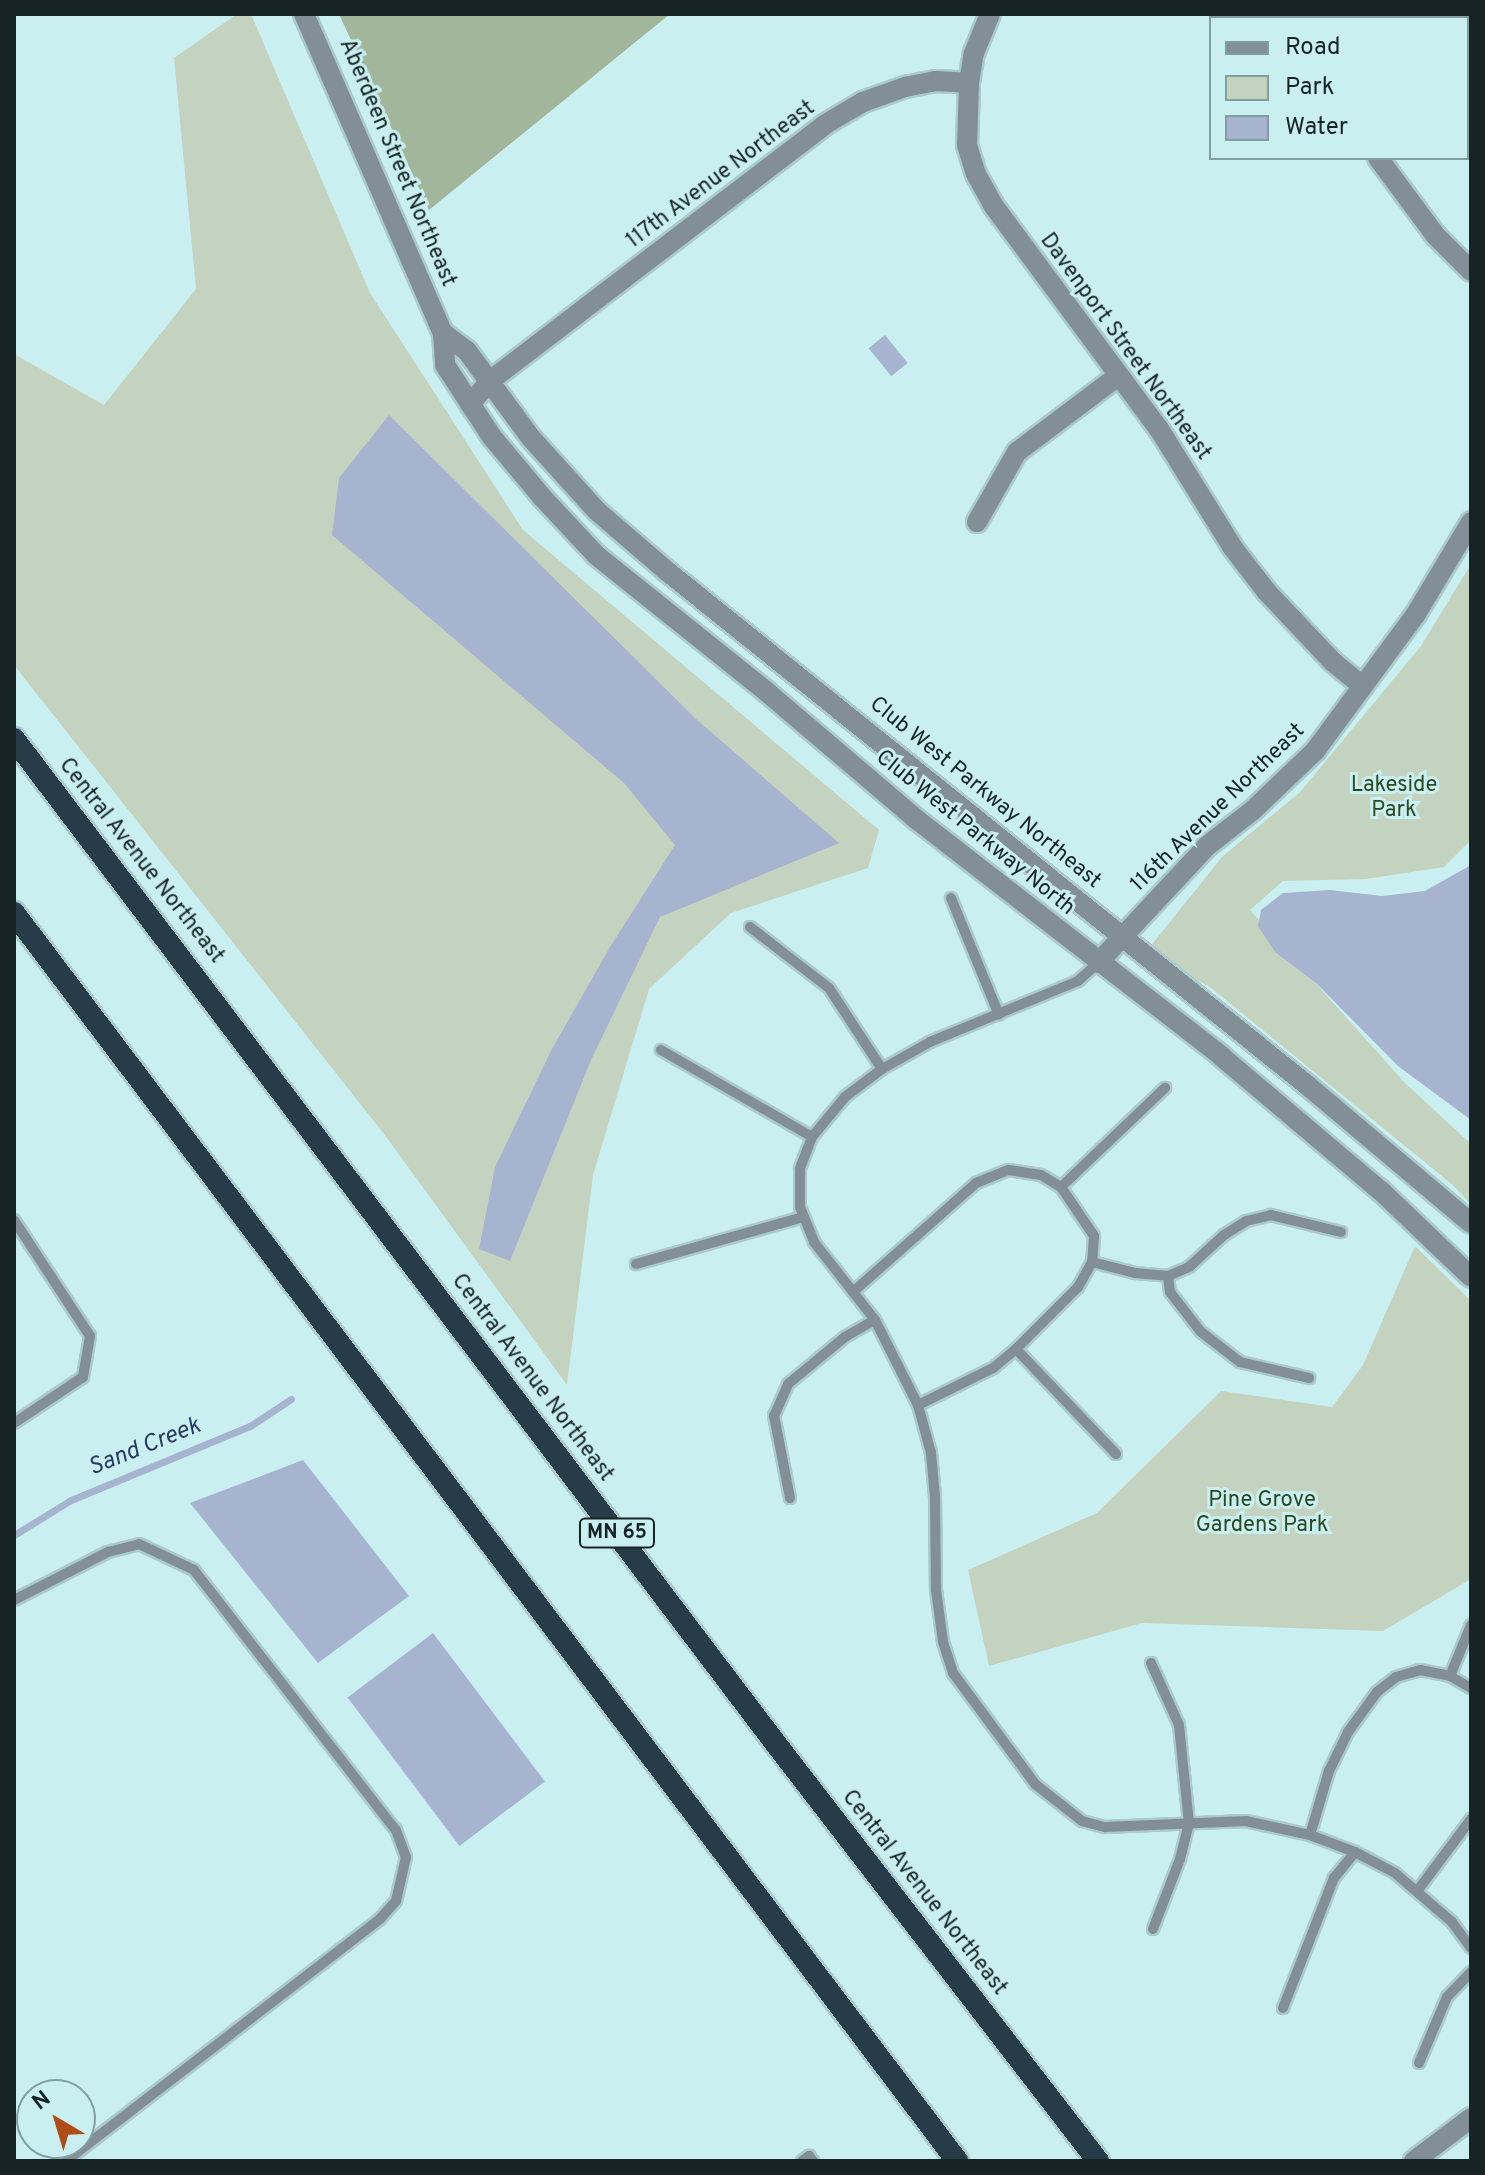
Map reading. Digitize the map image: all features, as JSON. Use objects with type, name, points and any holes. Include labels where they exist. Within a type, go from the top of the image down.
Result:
[{"type":"highway","name":"Central Avenue Northeast","points":[[14,739],[776,1744],[1098,2161]]},
{"type":"highway","points":[[14,913],[957,2161]]},
{"type":"street","name":"Aberdeen Street Northeast","points":[[304,14],[443,333],[445,365],[470,404]]},
{"type":"street","points":[[969,83],[974,53],[990,14]]},
{"type":"street","name":"117th Avenue Northeast","points":[[470,404],[491,380],[824,125],[863,102],[905,87],[936,81],[969,83]]},
{"type":"street","name":"Davenport Street Northeast","points":[[969,83],[967,145],[976,174],[993,205],[1159,429],[1233,548],[1267,592],[1333,662],[1363,686]]},
{"type":"street","points":[[1379,160],[1436,236],[1471,271]]},
{"type":"street","name":"Aberdeen Street Northeast","points":[[443,333],[467,351],[491,380]]},
{"type":"street","points":[[977,522],[1017,452],[1118,376]]},
{"type":"street","name":"Club West Parkway Northeast","points":[[491,380],[531,438],[597,511],[668,572],[1123,935],[1471,1223]]},
{"type":"street","name":"Club West Parkway North","points":[[470,404],[532,485],[596,555],[767,692],[916,819],[1221,1056],[1381,1191],[1445,1248],[1471,1277]]},
{"type":"street","name":"116th Avenue Northeast","points":[[1098,963],[1207,846],[1253,810],[1315,751],[1416,614],[1471,522]]},
{"type":"street","points":[[1414,2161],[1471,2118]]},
{"type":"lane","points":[[951,898],[999,1015]]},
{"type":"lane","points":[[750,927],[829,988],[882,1069]]},
{"type":"lane","points":[[1098,963],[1078,981],[930,1042],[882,1069],[845,1097],[812,1137],[800,1169],[803,1217],[814,1242],[875,1320],[918,1405],[931,1453],[936,1590],[943,1642],[953,1673],[1035,1784],[1082,1821],[1105,1827],[1246,1821],[1310,1835],[1355,1852],[1418,1890],[1452,1922],[1471,1948]]},
{"type":"lane","points":[[661,1050],[812,1137]]},
{"type":"lane","points":[[1061,1187],[1165,1088]]},
{"type":"lane","points":[[853,1292],[976,1183],[1009,1170],[1041,1175],[1061,1187],[1094,1236],[1092,1262],[1078,1287],[1016,1349],[993,1368],[918,1405]]},
{"type":"lane","points":[[1092,1262],[1135,1273],[1168,1276],[1189,1267],[1224,1235],[1246,1221],[1271,1215],[1341,1232]]},
{"type":"lane","points":[[636,1264],[803,1217]]},
{"type":"lane","points":[[14,1220],[90,1336],[83,1377],[14,1423]]},
{"type":"lane","points":[[1168,1276],[1170,1292],[1200,1331],[1240,1362],[1309,1378]]},
{"type":"lane","points":[[790,1498],[774,1416],[788,1384],[845,1337],[875,1320]]},
{"type":"lane","points":[[1016,1349],[1116,1454]]},
{"type":"lane","points":[[14,1600],[108,1552],[139,1544],[194,1570],[396,1830],[406,1857],[396,1901],[380,1919],[66,2161]]},
{"type":"lane","points":[[1450,1676],[1471,1625]]},
{"type":"lane","points":[[1151,1663],[1179,1725],[1189,1823],[1180,1859],[1153,1929]]},
{"type":"lane","points":[[1310,1835],[1329,1771],[1348,1732],[1377,1692],[1396,1677],[1420,1670],[1450,1676],[1471,1688]]},
{"type":"lane","points":[[1418,1890],[1471,1819]]},
{"type":"lane","points":[[1283,2008],[1334,1878],[1355,1852]]},
{"type":"lane","points":[[1419,2063],[1447,1997],[1471,1972]]},
{"type":"lane","points":[[802,2161],[809,2156],[813,2161]]},
{"type":"green space","points":[[237,14],[251,14],[370,293],[523,530],[879,830],[868,868],[731,913],[649,989],[593,1175],[567,1385],[384,1134],[14,665],[14,354],[104,405],[196,289],[174,58]]},
{"type":"green space","points":[[339,14],[670,14],[429,210]]},
{"type":"green space","name":"Lakeside Park","points":[[1471,564],[1471,840],[1444,867],[1366,879],[1283,881],[1250,910],[1405,1083],[1471,1144],[1471,1205],[1454,1186],[1210,987],[1145,953],[1222,857],[1300,792],[1421,646]]},
{"type":"green space","name":"Pine Grove Gardens Park","points":[[1415,1246],[1471,1301],[1471,1579],[1383,1631],[1142,1623],[989,1666],[968,1570],[1097,1513],[1221,1391],[1332,1407],[1363,1365]]},
{"type":"water","points":[[885,335],[908,363],[891,376],[869,348]]},
{"type":"water","points":[[389,415],[696,719],[839,843],[660,917],[591,1060],[510,1261],[479,1249],[495,1167],[552,1049],[610,947],[675,845],[624,783],[332,535],[339,478]]},
{"type":"water","points":[[1471,865],[1471,1120],[1398,1066],[1316,983],[1275,952],[1258,926],[1261,910],[1283,893],[1330,890],[1382,896],[1425,891]]},
{"type":"water","points":[[303,1460],[409,1596],[318,1663],[190,1503]]},
{"type":"water","points":[[433,1633],[545,1782],[459,1846],[348,1697]]},
{"type":"waterway","name":"Sand Creek","points":[[14,1535],[71,1500],[250,1426],[291,1399]]}]
